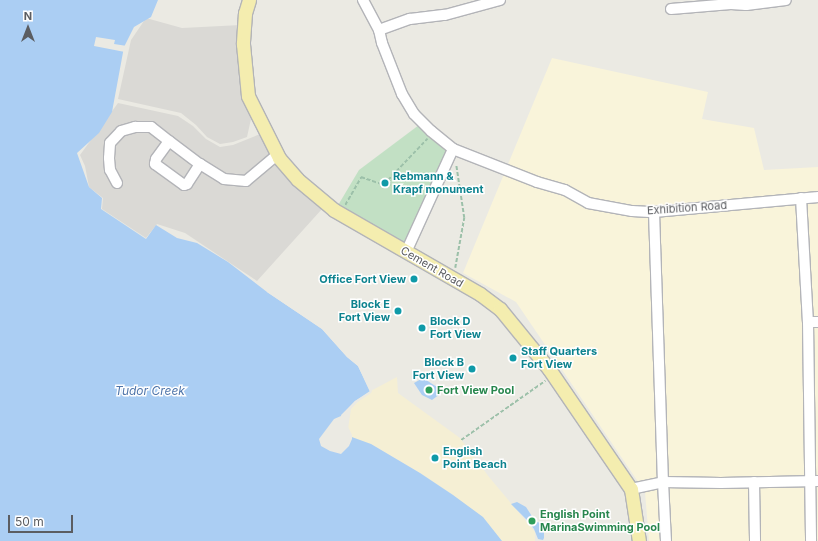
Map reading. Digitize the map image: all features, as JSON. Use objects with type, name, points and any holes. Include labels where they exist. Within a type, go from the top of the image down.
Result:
[{"type":"main road","name":"Cement Road","points":[[249,0],[245,13],[243,44],[245,79],[248,96],[277,155],[297,179],[340,214],[480,294],[500,309],[554,376],[631,488],[639,541]]},
{"type":"street","name":"Exhibition Road","points":[[363,0],[379,30],[382,43],[402,94],[414,114],[431,131],[453,149],[537,182],[565,190],[588,203],[632,211],[654,212],[818,197]]},
{"type":"street","points":[[379,30],[410,20],[445,15],[500,0]]},
{"type":"street","points":[[671,9],[731,2],[746,5],[786,0]]},
{"type":"street","points":[[117,183],[110,170],[110,144],[121,131],[135,127],[151,127],[200,164],[224,179],[246,181],[277,155]]},
{"type":"street","points":[[169,141],[156,159],[155,164],[163,172],[184,185],[187,184],[200,164]]},
{"type":"street","points":[[406,252],[453,149]]},
{"type":"street","points":[[801,198],[813,322],[815,481],[811,541]]},
{"type":"street","points":[[654,212],[666,541]]},
{"type":"street","points":[[631,488],[663,482],[815,481]]},
{"type":"street","points":[[754,482],[755,541]]},
{"type":"path","points":[[388,180],[427,139]]},
{"type":"path","points":[[453,149],[464,218],[453,279]]},
{"type":"path","points":[[340,214],[361,177],[381,184],[382,187],[389,186],[390,182],[388,180]]},
{"type":"path","points":[[381,184],[382,179],[388,180]]},
{"type":"path","points":[[461,440],[554,376]]},
{"type":"shaded area","points":[[146,18],[182,28],[241,25],[238,48],[239,83],[243,100],[251,119],[247,137],[233,142],[220,144],[207,137],[196,125],[181,113],[118,99],[131,40]]},
{"type":"shaded area","points":[[552,58],[708,92],[702,119],[754,128],[764,170],[818,167],[818,541],[649,541],[645,492],[516,302],[463,273]]},
{"type":"shaded area","points":[[118,103],[178,116],[193,126],[206,139],[220,147],[233,145],[260,134],[273,160],[322,209],[257,281],[185,233],[157,224],[146,238],[102,209],[103,198],[89,187],[85,166],[80,155]]},
{"type":"green space","points":[[419,125],[453,149],[404,251],[337,207],[359,170]]},
{"type":"sand","name":"English Point Beach","points":[[397,377],[398,393],[460,438],[489,477],[535,532],[535,541],[502,541],[453,495],[420,473],[371,444],[352,439],[348,429],[351,409],[365,394]]},
{"type":"water","name":"Tudor Creek","points":[[0,0],[158,0],[151,17],[134,27],[124,47],[112,112],[99,133],[77,153],[89,187],[102,198],[101,209],[146,239],[156,225],[177,238],[197,243],[228,262],[267,292],[322,329],[347,357],[358,366],[370,392],[355,401],[341,415],[349,436],[371,444],[420,473],[453,495],[483,517],[502,541],[0,541]]},
{"type":"water","name":"Fort View Pool","points":[[423,378],[437,387],[440,394],[432,400],[422,395],[414,383]]},
{"type":"water","name":"English Point MarinaSwimming Pool","points":[[517,502],[526,507],[535,521],[540,523],[544,531],[543,540],[538,539],[534,529],[528,521],[511,504]]},
{"type":"pier","points":[[96,37],[115,40],[114,44],[127,46],[125,52],[94,46]]},
{"type":"pier","points":[[268,290],[324,327],[348,356],[359,365],[372,391],[356,403],[343,416],[352,435],[352,439],[349,446],[341,454],[330,451],[321,446],[319,439],[334,419],[341,416],[355,401],[370,391],[358,366],[347,357],[322,329],[267,292]]},
{"type":"place","name":"Rebmann & Krapf monument","points":[[385,183]]},
{"type":"place","name":"Office Fort View","points":[[414,279]]},
{"type":"place","name":"Block E Fort View","points":[[398,311]]},
{"type":"place","name":"Block D Fort View","points":[[422,328]]},
{"type":"place","name":"Staff Quarters Fort View","points":[[513,358]]},
{"type":"place","name":"Block B Fort View","points":[[472,369]]},
{"type":"place","name":"Fort View Pool","points":[[429,390]]},
{"type":"place","name":"English Point Beach","points":[[435,458]]},
{"type":"place","name":"English Point MarinaSwimming Pool","points":[[532,521]]}]
